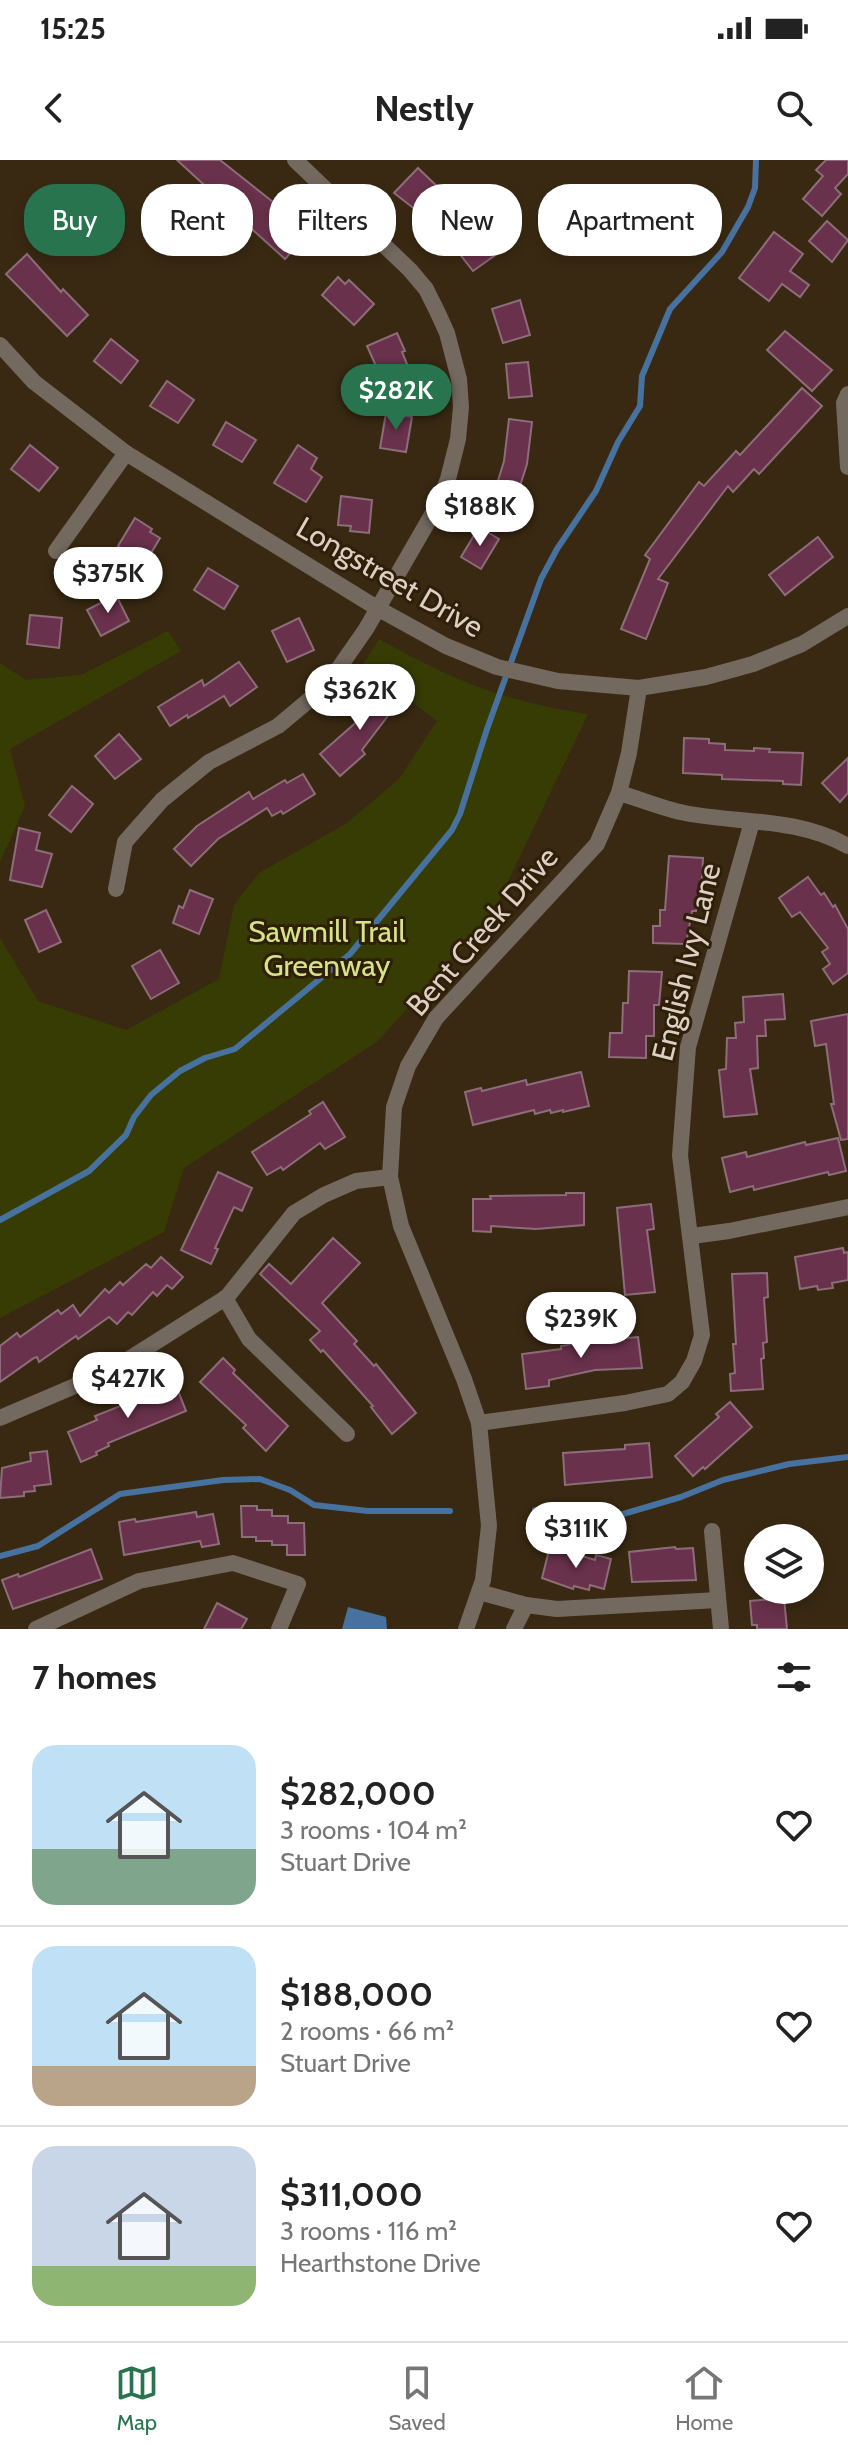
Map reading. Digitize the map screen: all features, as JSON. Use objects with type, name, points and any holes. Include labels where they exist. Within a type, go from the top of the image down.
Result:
[{"type":"street","points":[[116,889],[125,842],[162,800],[209,762],[278,726],[327,685],[420,538],[448,479],[458,439],[461,407],[459,379],[447,333],[426,289],[381,241],[295,160]]},
{"type":"street","name":"Longstreet Drive","points":[[0,345],[34,382],[126,453],[377,608],[446,646],[497,667],[558,681],[639,688],[706,677],[753,664],[802,644],[848,616]]},
{"type":"street","points":[[848,394],[844,403],[848,467]]},
{"type":"street","points":[[56,551],[126,453]]},
{"type":"street","name":"Bent Creek Drive","points":[[466,1629],[483,1580],[489,1526],[479,1423],[401,1226],[390,1177],[394,1107],[408,1066],[436,1018],[597,844],[619,793],[639,688]]},
{"type":"street","points":[[619,793],[683,813],[799,826],[848,846]]},
{"type":"street","name":"English Ivy Lane","points":[[479,1423],[668,1394],[694,1361],[702,1335],[680,1155],[688,1047],[752,822]]},
{"type":"street","points":[[0,1418],[110,1371],[225,1298],[294,1213],[356,1181],[390,1177]]},
{"type":"street","points":[[692,1236],[848,1207]]},
{"type":"street","points":[[225,1298],[249,1339],[347,1434]]},
{"type":"street","points":[[712,1531],[721,1629]]},
{"type":"street","points":[[36,1629],[139,1581],[233,1563],[298,1584],[279,1629]]},
{"type":"street","points":[[479,1592],[526,1605],[557,1609],[718,1600]]},
{"type":"street","points":[[514,1629],[526,1605]]},
{"type":"green space","points":[[168,631],[181,651],[10,749],[25,806],[0,862],[0,663],[26,680],[81,675]]},
{"type":"green space","name":"Sawmill Trail Greenway","points":[[379,639],[431,667],[504,696],[588,714],[492,915],[378,1041],[184,1168],[164,1232],[0,1318],[0,938],[38,1001],[126,1030],[219,979],[234,905],[259,873],[347,823],[399,779],[437,721],[363,664]]},
{"type":"water","points":[[348,1607],[386,1617],[387,1629],[342,1629]]},
{"type":"building","points":[[177,160],[220,160],[250,184],[203,184]]},
{"type":"building","points":[[826,160],[848,160],[848,174],[835,188],[841,194],[822,216],[803,199],[823,176],[816,170]]},
{"type":"building","points":[[418,168],[435,184],[412,184],[412,207],[396,195]]},
{"type":"building","points":[[253,186],[269,199],[269,245],[253,230]]},
{"type":"building","points":[[827,221],[848,240],[832,262],[809,241]]},
{"type":"building","points":[[774,232],[803,254],[790,271],[809,285],[800,297],[782,284],[769,301],[739,278]]},
{"type":"building","points":[[25,256],[29,256],[61,292],[63,289],[88,315],[67,336],[6,274]]},
{"type":"building","points":[[461,256],[494,256],[473,271]]},
{"type":"building","points":[[338,277],[345,284],[349,280],[374,304],[354,325],[322,295]]},
{"type":"building","points":[[520,300],[530,335],[503,343],[492,309]]},
{"type":"building","points":[[785,331],[832,370],[812,391],[767,350]]},
{"type":"building","points":[[397,333],[407,364],[380,375],[367,346]]},
{"type":"building","points":[[111,339],[138,361],[121,383],[94,361]]},
{"type":"building","points":[[528,362],[532,396],[509,398],[506,364]]},
{"type":"building","points":[[167,381],[194,400],[178,423],[150,406]]},
{"type":"building","points":[[802,388],[822,406],[759,474],[754,469],[733,492],[728,486],[658,579],[668,583],[646,639],[621,629],[650,559],[645,555],[699,482],[704,486],[736,451],[740,455]]},
{"type":"building","points":[[386,413],[412,417],[406,452],[380,448]]},
{"type":"building","points":[[509,419],[532,422],[527,464],[511,514],[490,507],[504,461]]},
{"type":"building","points":[[226,422],[256,440],[242,462],[213,445]]},
{"type":"building","points":[[30,445],[58,468],[39,491],[11,469]]},
{"type":"building","points":[[298,445],[317,458],[311,469],[322,477],[306,502],[274,483]]},
{"type":"building","points":[[341,496],[372,500],[369,533],[350,531],[351,526],[338,525]]},
{"type":"building","points":[[135,518],[160,538],[145,563],[118,546]]},
{"type":"building","points":[[479,527],[499,539],[481,569],[461,557]]},
{"type":"building","points":[[818,537],[833,557],[785,595],[769,575]]},
{"type":"building","points":[[208,568],[238,586],[224,609],[194,590]]},
{"type":"building","points":[[116,595],[129,621],[101,636],[87,610]]},
{"type":"building","points":[[30,615],[62,618],[59,648],[27,644]]},
{"type":"building","points":[[299,618],[314,650],[287,662],[272,631]]},
{"type":"building","points":[[239,662],[257,687],[230,706],[224,696],[170,726],[158,707],[202,680],[204,686]]},
{"type":"building","points":[[381,685],[400,700],[362,750],[365,754],[340,776],[320,754],[361,718],[358,716]]},
{"type":"building","points":[[119,734],[141,759],[115,779],[95,756]]},
{"type":"building","points":[[684,738],[709,739],[709,743],[725,744],[725,750],[754,751],[754,748],[770,749],[769,752],[803,753],[801,785],[683,773]]},
{"type":"building","points":[[848,758],[848,793],[840,802],[822,783]]},
{"type":"building","points":[[303,774],[315,794],[283,814],[281,811],[272,816],[267,808],[218,839],[191,866],[174,849],[197,826],[249,792],[253,799],[285,780],[287,783]]},
{"type":"building","points":[[72,786],[93,804],[71,832],[49,815]]},
{"type":"building","points":[[19,828],[40,833],[36,850],[52,854],[42,887],[10,880]]},
{"type":"building","points":[[669,856],[703,858],[701,897],[697,897],[696,911],[692,911],[686,944],[653,943],[653,926],[660,926],[660,910],[665,910]]},
{"type":"building","points":[[808,877],[821,895],[824,893],[833,907],[835,905],[848,929],[848,973],[833,984],[823,969],[830,964],[822,952],[828,948],[800,912],[792,917],[779,898]]},
{"type":"building","points":[[190,890],[213,899],[199,934],[173,923],[179,906],[183,908]]},
{"type":"building","points":[[46,910],[61,942],[39,952],[25,920]]},
{"type":"building","points":[[160,950],[179,983],[151,999],[132,966]]},
{"type":"building","points":[[629,971],[662,972],[659,1005],[654,1005],[654,1036],[646,1036],[646,1058],[609,1057],[610,1033],[622,1033],[623,1003],[628,1003]]},
{"type":"building","points":[[783,994],[785,1019],[765,1020],[766,1036],[757,1036],[758,1068],[750,1069],[757,1114],[724,1117],[719,1070],[726,1069],[727,1038],[736,1038],[735,1023],[744,1022],[743,997]]},
{"type":"building","points":[[848,1014],[848,1139],[841,1140],[831,1104],[834,1104],[826,1044],[815,1046],[811,1021]]},
{"type":"building","points":[[581,1072],[589,1106],[551,1113],[550,1110],[535,1114],[534,1110],[473,1125],[465,1092],[526,1080],[527,1085]]},
{"type":"building","points":[[323,1102],[345,1137],[325,1149],[320,1143],[283,1170],[281,1167],[267,1175],[252,1152],[311,1114],[309,1111]]},
{"type":"building","points":[[838,1138],[846,1171],[730,1192],[722,1158],[746,1152],[747,1157],[805,1142],[806,1145]]},
{"type":"building","points":[[218,1172],[252,1188],[242,1211],[234,1207],[211,1264],[181,1250]]},
{"type":"building","points":[[584,1193],[584,1225],[536,1229],[491,1226],[491,1232],[473,1231],[473,1199]]},
{"type":"building","points":[[651,1204],[654,1229],[647,1230],[655,1292],[625,1295],[617,1208]]},
{"type":"building","points":[[333,1238],[360,1263],[322,1303],[416,1413],[392,1434],[373,1406],[323,1350],[321,1352],[310,1340],[320,1331],[260,1274],[269,1264],[291,1284]]},
{"type":"building","points":[[843,1248],[844,1253],[848,1252],[848,1280],[832,1283],[833,1288],[818,1290],[817,1286],[800,1289],[795,1257]]},
{"type":"building","points":[[161,1257],[183,1277],[172,1289],[167,1285],[157,1296],[153,1292],[132,1315],[128,1312],[117,1324],[109,1317],[39,1362],[37,1357],[34,1358],[0,1382],[0,1346],[17,1333],[20,1337],[58,1310],[61,1314],[73,1305],[80,1316],[105,1289],[109,1293],[120,1282],[123,1285],[146,1264],[151,1268]]},
{"type":"building","points":[[767,1273],[768,1297],[764,1298],[767,1342],[763,1343],[764,1358],[761,1359],[763,1389],[731,1391],[730,1374],[735,1373],[733,1344],[736,1344],[732,1274]]},
{"type":"building","points":[[638,1337],[642,1368],[595,1370],[549,1380],[549,1386],[526,1389],[522,1354],[561,1349],[561,1346],[590,1341]]},
{"type":"building","points":[[223,1358],[235,1370],[233,1373],[288,1426],[266,1451],[243,1428],[246,1425],[200,1382]]},
{"type":"building","points":[[173,1378],[186,1411],[108,1443],[109,1446],[96,1452],[97,1455],[81,1462],[68,1432],[97,1420],[95,1416],[153,1393],[151,1388]]},
{"type":"building","points":[[730,1402],[752,1427],[693,1476],[675,1456],[719,1417],[716,1414]]},
{"type":"building","points":[[649,1443],[652,1477],[565,1485],[563,1453],[625,1449],[625,1445]]},
{"type":"building","points":[[47,1451],[51,1484],[34,1486],[35,1491],[24,1492],[24,1496],[0,1498],[2,1468],[31,1461],[30,1453]]},
{"type":"building","points":[[241,1506],[272,1510],[272,1516],[288,1516],[288,1523],[304,1523],[305,1555],[287,1555],[287,1545],[272,1545],[272,1541],[242,1537]]},
{"type":"building","points":[[196,1512],[197,1517],[213,1514],[219,1544],[202,1547],[200,1541],[124,1555],[119,1522]]},
{"type":"building","points":[[550,1546],[595,1560],[596,1555],[611,1559],[604,1589],[590,1585],[589,1590],[574,1586],[573,1589],[542,1578]]},
{"type":"building","points":[[693,1548],[696,1580],[632,1582],[629,1552]]},
{"type":"building","points":[[91,1549],[102,1579],[13,1609],[2,1580],[18,1574],[19,1577]]},
{"type":"building","points":[[217,1603],[247,1619],[241,1629],[204,1629]]},
{"type":"building","points":[[750,1604],[785,1604],[787,1629],[757,1629],[757,1625],[752,1625]]},
{"type":"waterway","points":[[0,1220],[89,1171],[126,1135],[134,1117],[151,1095],[180,1071],[205,1058],[235,1049],[350,954],[452,830],[541,579],[596,491],[618,442],[640,406],[642,376],[670,309],[722,252],[748,207],[755,188],[756,160]]},
{"type":"waterway","points":[[535,1510],[623,1514],[681,1497],[723,1480],[789,1464],[848,1457]]},
{"type":"waterway","points":[[0,1556],[38,1546],[120,1494],[223,1480],[260,1479],[290,1490],[314,1505],[368,1511],[450,1511]]}]
